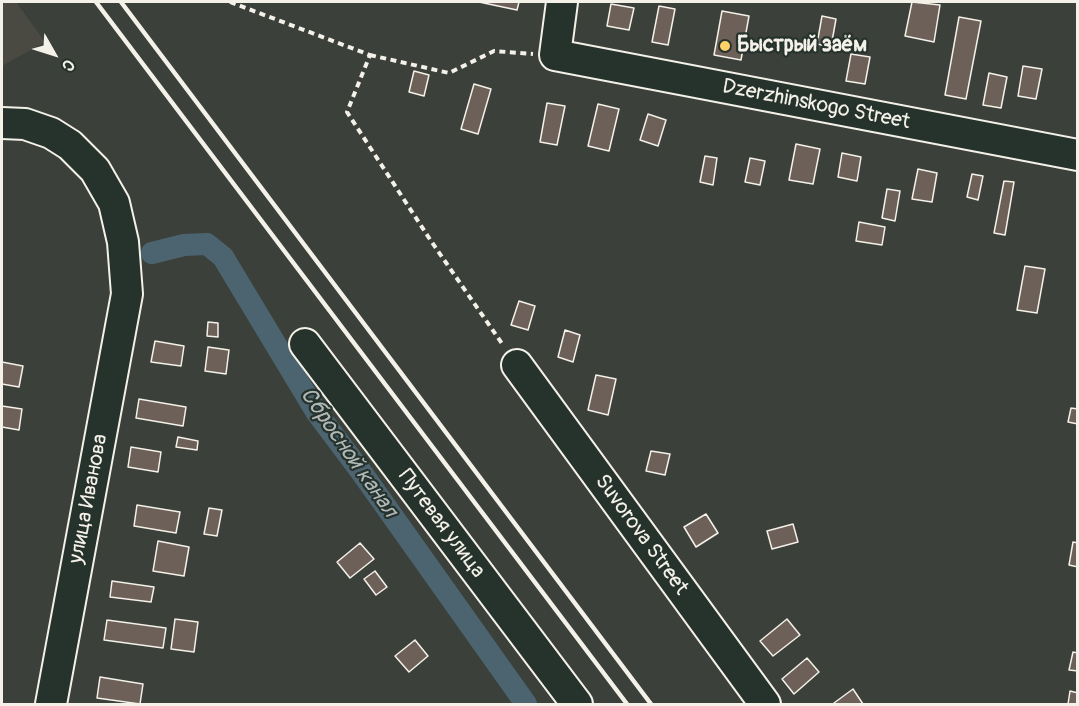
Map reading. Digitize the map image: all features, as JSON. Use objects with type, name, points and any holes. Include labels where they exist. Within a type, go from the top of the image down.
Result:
[{"type":"street","points":[[555,55],[562,2]]},
{"type":"street","name":"Dzerzhinskogo Street","points":[[555,55],[1077,155]]},
{"type":"street","name":"улица Иванова","points":[[2,123],[25,124],[51,133],[70,145],[95,170],[114,203],[123,242],[127,294],[51,705]]},
{"type":"street","name":"Путевая улица","points":[[305,344],[577,705]]},
{"type":"street","name":"Suvorova Street","points":[[517,365],[765,705]]},
{"type":"path","points":[[230,2],[370,55],[450,73],[494,51],[555,55]]},
{"type":"path","points":[[370,55],[347,112],[431,241],[517,365]]},
{"type":"shaded area","points":[[2,2],[16,2],[45,42],[2,66]]},
{"type":"building","points":[[479,2],[519,2],[517,10]]},
{"type":"building","points":[[912,2],[940,5],[934,42],[905,36]]},
{"type":"building","points":[[611,4],[634,8],[629,30],[607,26]]},
{"type":"building","points":[[659,6],[675,9],[668,45],[652,42]]},
{"type":"building","points":[[722,11],[749,16],[741,60],[714,55]]},
{"type":"building","points":[[822,16],[836,19],[831,47],[817,44]]},
{"type":"building","points":[[959,17],[981,21],[966,99],[945,95]]},
{"type":"building","points":[[851,54],[870,57],[865,84],[846,81]]},
{"type":"building","points":[[1023,66],[1042,69],[1036,99],[1018,96]]},
{"type":"building","points":[[414,71],[429,75],[424,96],[409,92]]},
{"type":"building","points":[[989,73],[1007,77],[1001,108],[983,105]]},
{"type":"building","points":[[474,84],[491,89],[478,134],[461,129]]},
{"type":"building","points":[[547,103],[565,106],[557,145],[540,142]]},
{"type":"building","points":[[598,104],[619,109],[609,151],[588,146]]},
{"type":"building","points":[[648,114],[666,120],[658,146],[640,140]]},
{"type":"building","points":[[796,144],[820,149],[813,184],[789,180]]},
{"type":"building","points":[[842,153],[861,157],[857,181],[838,177]]},
{"type":"building","points":[[705,156],[717,158],[713,185],[700,182]]},
{"type":"building","points":[[750,158],[765,161],[760,185],[745,182]]},
{"type":"building","points":[[918,169],[937,173],[932,202],[912,199]]},
{"type":"building","points":[[972,174],[983,176],[978,200],[967,197]]},
{"type":"building","points":[[1004,181],[1014,182],[1005,235],[994,233]]},
{"type":"building","points":[[887,189],[900,191],[895,221],[882,218]]},
{"type":"building","points":[[859,222],[885,227],[882,245],[856,241]]},
{"type":"building","points":[[1025,266],[1045,269],[1037,313],[1017,310]]},
{"type":"building","points":[[519,301],[535,306],[528,330],[511,325]]},
{"type":"building","points":[[208,322],[218,323],[218,337],[207,336]]},
{"type":"building","points":[[565,330],[580,335],[573,362],[558,357]]},
{"type":"building","points":[[155,341],[184,346],[181,366],[151,362]]},
{"type":"building","points":[[208,347],[229,350],[226,374],[205,371]]},
{"type":"building","points":[[2,362],[23,366],[19,387],[2,384]]},
{"type":"building","points":[[596,375],[616,379],[608,415],[588,410]]},
{"type":"building","points":[[139,399],[186,407],[183,426],[136,418]]},
{"type":"building","points":[[2,406],[22,409],[19,430],[2,427]]},
{"type":"building","points":[[1071,408],[1078,409],[1078,424],[1068,422]]},
{"type":"building","points":[[178,437],[198,441],[197,450],[176,447]]},
{"type":"building","points":[[131,447],[161,452],[158,472],[128,467]]},
{"type":"building","points":[[651,451],[670,454],[665,475],[646,471]]},
{"type":"building","points":[[137,505],[180,512],[176,533],[134,526]]},
{"type":"building","points":[[209,508],[222,510],[217,536],[204,534]]},
{"type":"building","points":[[706,514],[718,533],[696,547],[684,527]]},
{"type":"building","points":[[793,524],[798,542],[772,549],[767,531]]},
{"type":"building","points":[[158,541],[189,547],[184,576],[153,571]]},
{"type":"building","points":[[1073,542],[1078,543],[1078,567],[1069,565]]},
{"type":"building","points":[[360,543],[374,559],[350,578],[337,562]]},
{"type":"building","points":[[375,571],[387,587],[376,595],[364,579]]},
{"type":"building","points":[[112,581],[154,587],[151,602],[110,597]]},
{"type":"building","points":[[175,619],[198,622],[194,652],[171,649]]},
{"type":"building","points":[[787,619],[800,635],[773,656],[760,641]]},
{"type":"building","points":[[107,620],[166,628],[163,648],[104,640]]},
{"type":"building","points":[[415,640],[428,656],[409,672],[395,656]]},
{"type":"building","points":[[1073,652],[1078,653],[1078,671],[1069,670]]},
{"type":"building","points":[[807,658],[819,672],[794,694],[782,679]]},
{"type":"building","points":[[100,677],[143,684],[140,704],[97,698]]},
{"type":"building","points":[[853,689],[863,704],[834,703]]},
{"type":"building","points":[[1070,691],[1078,693],[1078,704],[1068,704]]},
{"type":"waterway","name":"Сбросной канал","points":[[152,253],[184,245],[207,244],[223,257],[317,413],[526,704]]},
{"type":"railway","points":[[96,2],[627,704]]},
{"type":"railway","points":[[121,2],[651,704]]},
{"type":"place","name":"Быстрый заём","points":[[725,46]]}]
